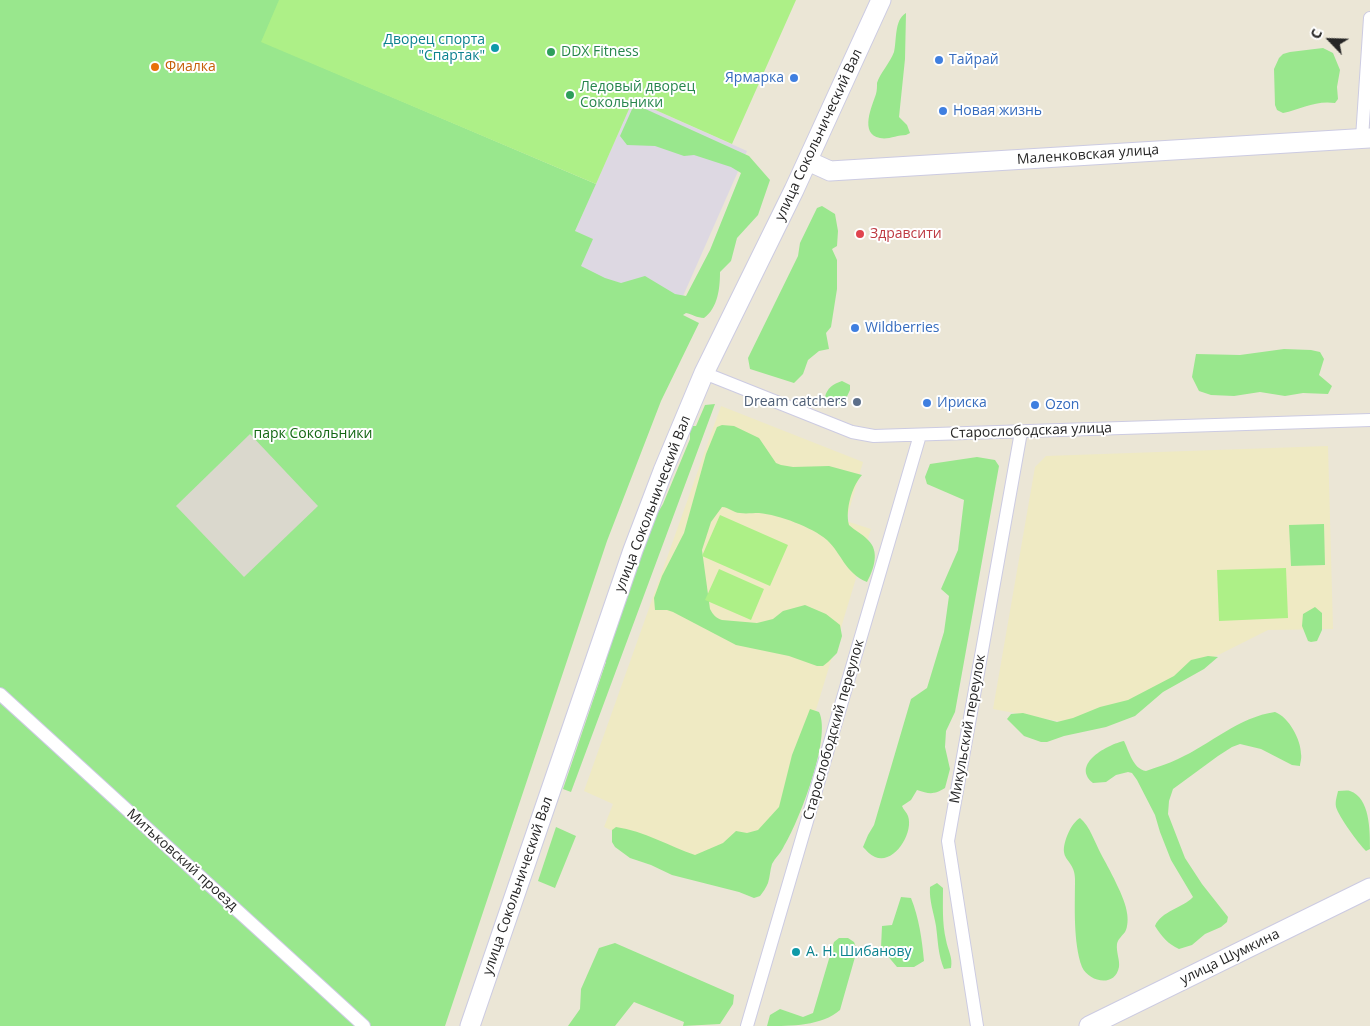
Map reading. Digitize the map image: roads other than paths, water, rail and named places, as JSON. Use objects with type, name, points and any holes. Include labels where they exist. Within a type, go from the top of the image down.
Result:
[{"type":"main road","name":"улица Сокольнический Вал","points":[[470,1026],[633,550],[663,470],[704,373],[808,161],[881,0]]},
{"type":"main road","name":"Маленковская улица","points":[[808,161],[830,171],[1366,138]]},
{"type":"main road","name":"улица Шумкина","points":[[1090,1026],[1370,888]]},
{"type":"street","points":[[1366,138],[1370,18]]},
{"type":"street","name":"Старослободская улица","points":[[704,373],[863,435],[920,435],[1370,420]]},
{"type":"street","name":"Микульский переулок","points":[[978,1026],[948,841],[1021,432]]},
{"type":"street","name":"Старослободский переулок","points":[[747,1026],[920,435]]},
{"type":"street","name":"Митьковский проезд","points":[[0,694],[364,1026]]},
{"type":"place","name":"Дворец спорта \"Спартак\"","points":[[495,48]]},
{"type":"place","name":"DDX Fitness","points":[[551,52]]},
{"type":"place","name":"Тайрай","points":[[939,60]]},
{"type":"place","name":"Фиалка","points":[[155,67]]},
{"type":"place","name":"Ярмарка","points":[[794,78]]},
{"type":"place","name":"Ледовый дворец Сокольники","points":[[570,95]]},
{"type":"place","name":"Новая жизнь","points":[[943,111]]},
{"type":"place","name":"Здравсити","points":[[860,234]]},
{"type":"place","name":"Wildberries","points":[[855,328]]},
{"type":"place","name":"Dream catchers","points":[[857,402]]},
{"type":"place","name":"Ириска","points":[[927,403]]},
{"type":"place","name":"Ozon","points":[[1035,405]]},
{"type":"place","name":"А. Н. Шибанову","points":[[796,952]]},
{"type":"park label","name":"парк Сокольники","points":[[313,434]]}]
